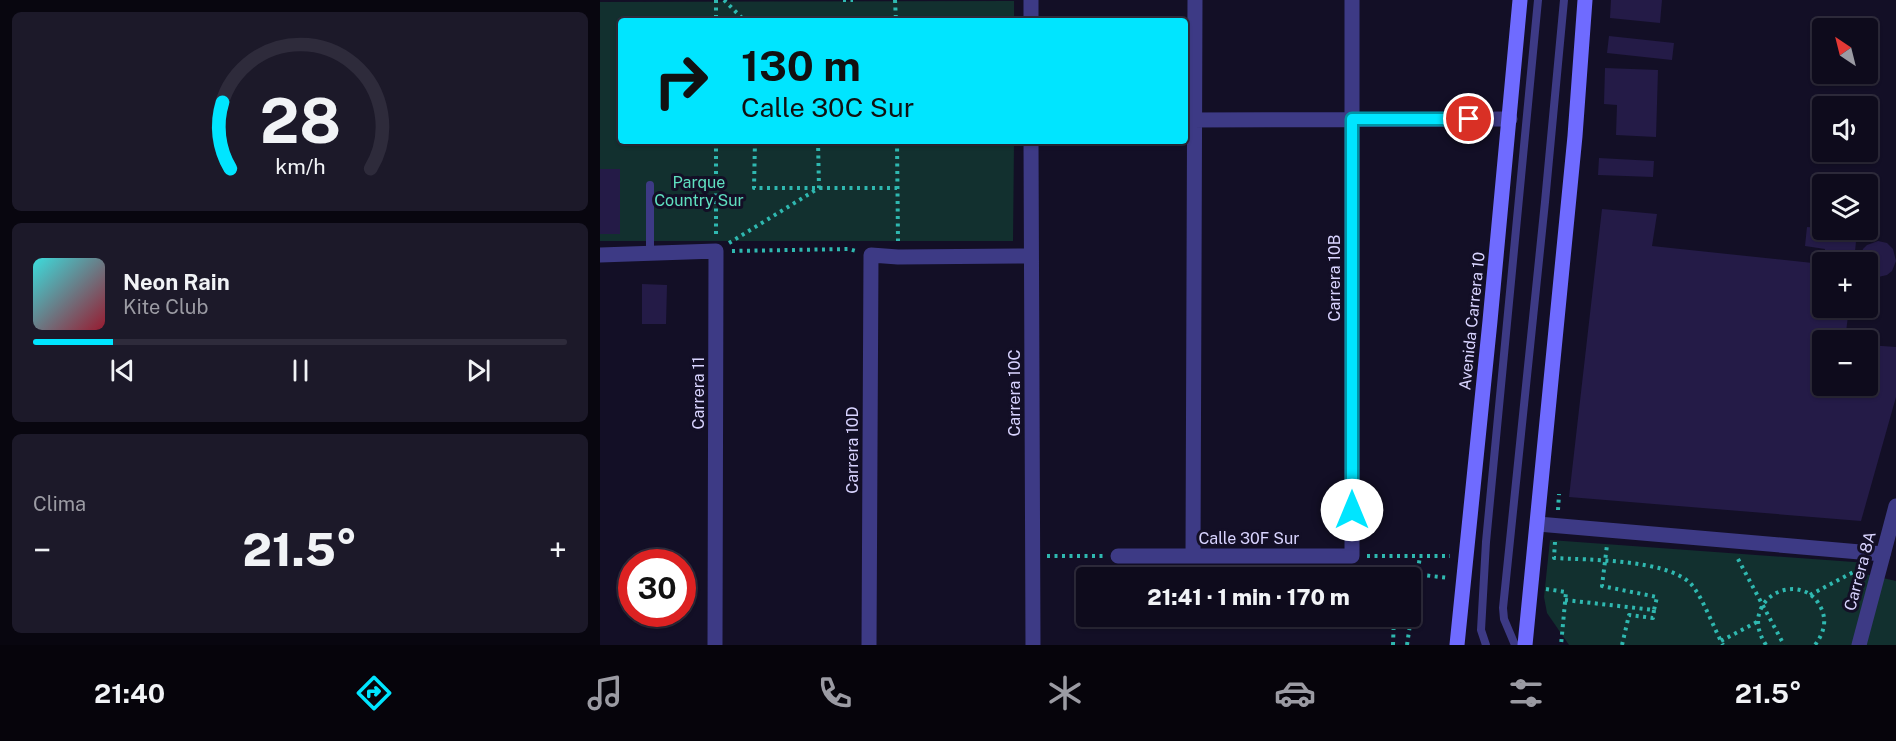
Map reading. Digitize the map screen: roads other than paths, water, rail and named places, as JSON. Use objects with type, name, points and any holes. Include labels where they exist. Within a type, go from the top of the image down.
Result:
[{"type":"main road","name":"Avenida Carrera 10","points":[[1458,643],[1520,0]]},
{"type":"main road","points":[[1525,645],[1575,136],[1585,0]]},
{"type":"street","points":[[1031,0],[1031,18]]},
{"type":"street","points":[[1193,556],[1190,120],[1195,0]]},
{"type":"street","name":"Carrera 10B","points":[[1352,0],[1352,556]]},
{"type":"street","points":[[1190,120],[1510,119]]},
{"type":"street","name":"Carrera 10C","points":[[1031,144],[1033,645]]},
{"type":"street","name":"Carrera 11","points":[[650,253],[716,251],[715,645]]},
{"type":"street","points":[[600,255],[650,253]]},
{"type":"street","name":"Carrera 10D","points":[[869,645],[871,255],[1031,256]]},
{"type":"street","name":"Carrera 8A","points":[[1859,645],[1896,506]]},
{"type":"street","points":[[1538,524],[1883,554]]},
{"type":"street","name":"Calle 30F Sur","points":[[1118,556],[1352,556]]},
{"type":"lane","points":[[1486,645],[1481,630],[1486,542],[1538,0]]},
{"type":"lane","points":[[1515,645],[1504,619],[1503,608],[1564,0]]},
{"type":"lane","points":[[650,185],[650,253]]},
{"type":"park label","name":"Parque Country Sur","points":[[699,191]]}]
